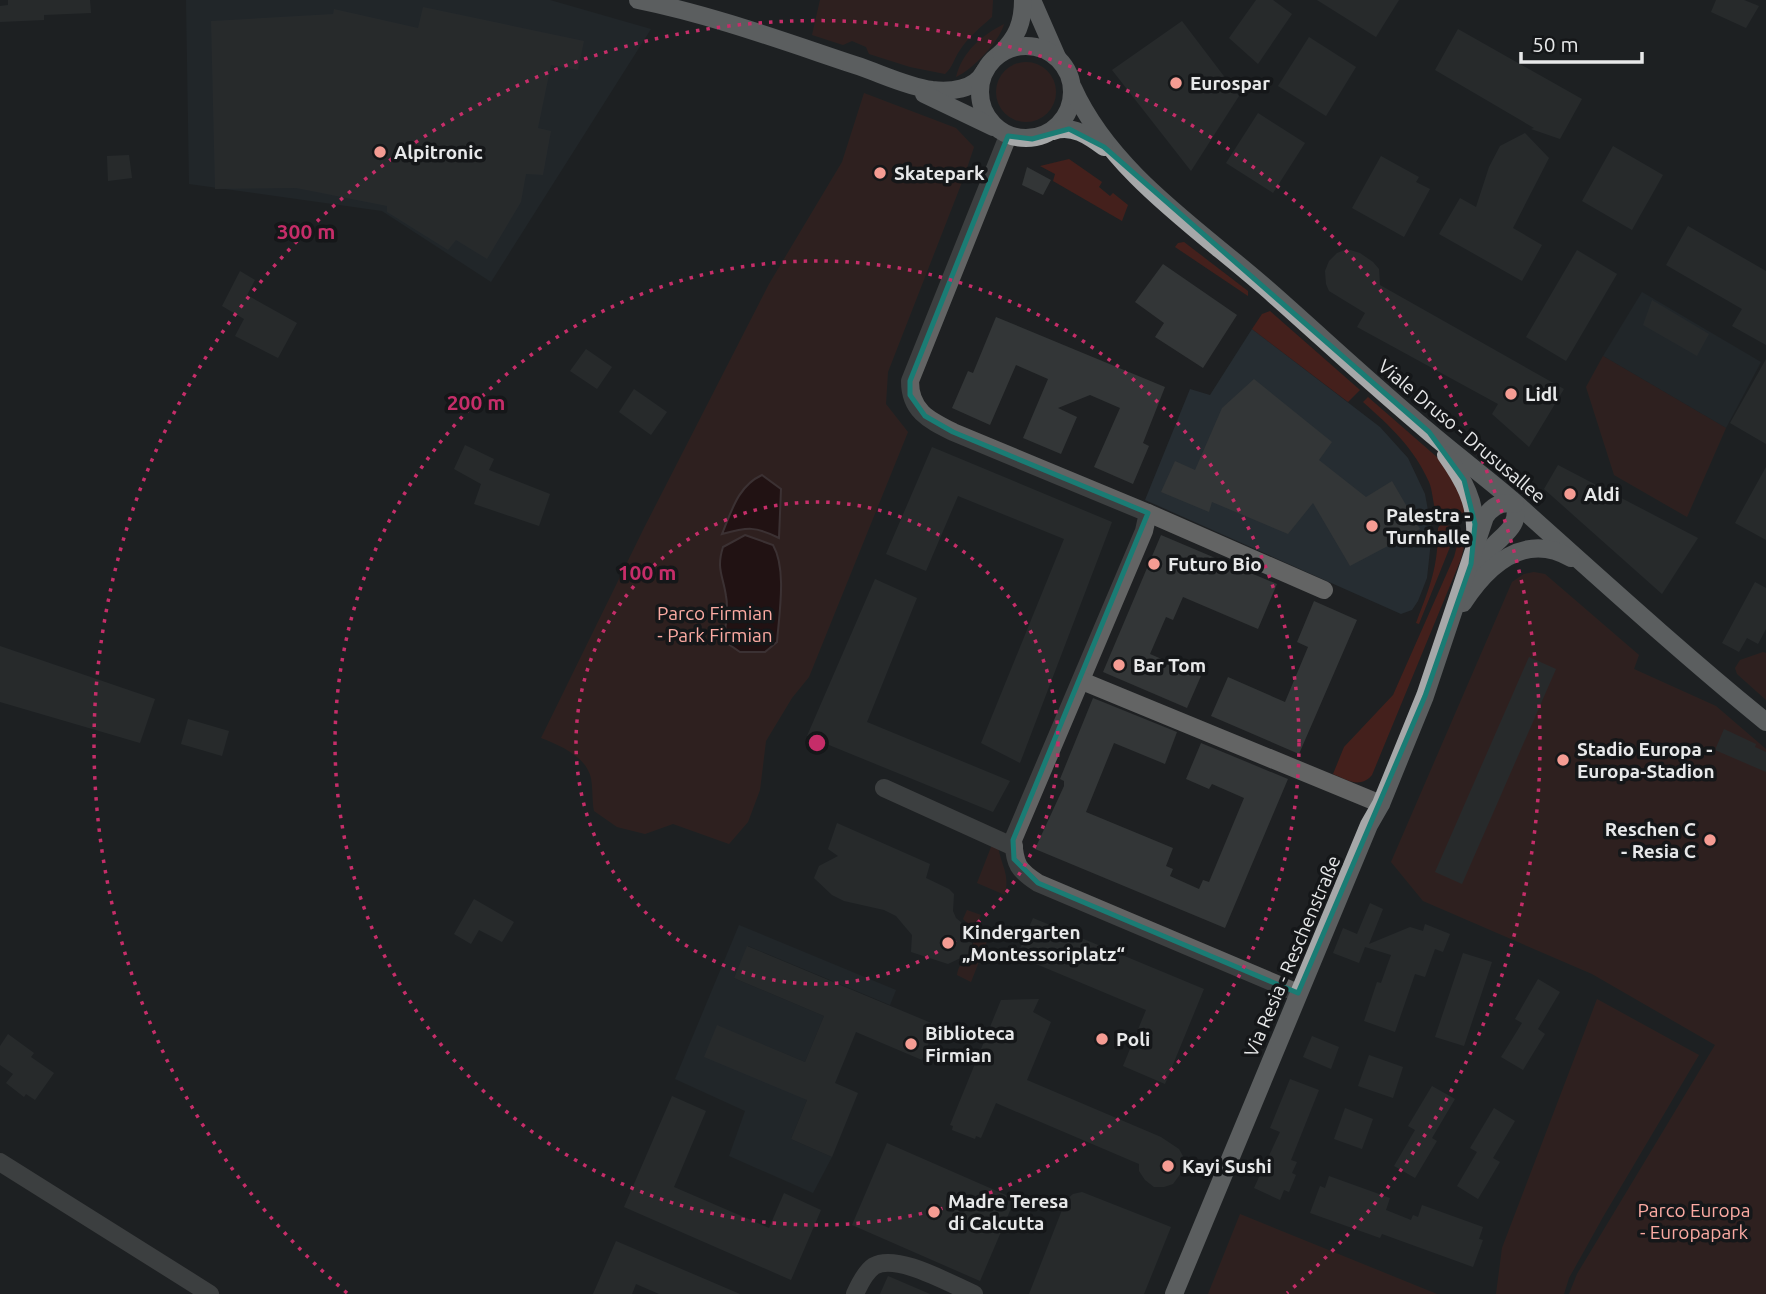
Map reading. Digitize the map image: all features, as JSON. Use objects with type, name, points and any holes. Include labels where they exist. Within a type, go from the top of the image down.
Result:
[{"type":"main road","points":[[638,0],[770,36],[930,90],[953,90],[975,83],[1013,41],[1021,25],[1023,0]]},
{"type":"main road","points":[[895,80],[979,119],[1008,136],[1032,139],[1053,131],[1066,117],[1073,88],[1070,76],[1057,57],[1032,0]]},
{"type":"main road","points":[[1001,53],[1014,47],[1028,46],[1048,51],[1057,57]]},
{"type":"main road","points":[[984,72],[979,88],[981,104],[991,123],[1008,136]]},
{"type":"main road","name":"Viale Druso - Drususallee","points":[[1073,88],[1097,130],[1131,169],[1196,230],[1514,502],[1703,671],[1766,722]]},
{"type":"main road","name":"Viale Druso - Drususallee","points":[[1053,131],[1069,129],[1089,137],[1131,169]]},
{"type":"main road","points":[[1429,432],[1464,480],[1474,511],[1471,564]]},
{"type":"main road","name":"Via Resia - Reschenstraße","points":[[1174,1294],[1298,993],[1425,696],[1485,517],[1489,510],[1507,502],[1514,502],[1517,516],[1515,525],[1482,561],[1449,625]]},
{"type":"main road","points":[[1449,625],[1476,585],[1489,571],[1505,558],[1522,550],[1539,548],[1560,552],[1587,567]]},
{"type":"street","points":[[1008,136],[910,381],[910,395],[917,408],[925,416],[953,432],[1324,590]]},
{"type":"street","points":[[1148,513],[1144,531],[1018,834],[1013,840],[1014,859],[1026,875],[1038,883],[1298,993]]},
{"type":"street","points":[[1082,681],[1381,804]]},
{"type":"street","points":[[884,788],[1014,847]]},
{"type":"street","points":[[0,1162],[210,1294]]},
{"type":"street","points":[[855,1294],[871,1268],[887,1261],[908,1266],[974,1294]]},
{"type":"highlighted area","points":[[1069,129],[1104,147],[1429,432],[1464,480],[1475,524],[1471,564],[1425,696],[1298,993],[1038,883],[1014,859],[1013,840],[1148,513],[953,432],[925,416],[910,395],[910,381],[1008,136],[1032,139]]},
{"type":"shaded area","name":"Alpitronic","points":[[186,0],[550,0],[651,29],[491,282],[382,211],[189,184]]},
{"type":"shaded area","points":[[1642,292],[1761,362],[1726,428],[1603,356]]},
{"type":"shaded area","points":[[1252,329],[1380,427],[1408,458],[1425,494],[1432,532],[1427,578],[1412,610],[1401,614],[1145,500],[1190,389],[1210,395]]},
{"type":"shaded area","points":[[762,475],[781,489],[779,538],[751,529],[722,534],[741,492]]},
{"type":"shaded area","points":[[745,535],[773,545],[780,566],[777,642],[765,652],[740,652],[724,641],[727,607],[720,567],[721,555],[723,547]]},
{"type":"shaded area","points":[[739,925],[896,990],[890,1005],[748,946],[734,978],[824,1016],[805,1062],[718,1026],[807,1100],[791,1139],[832,1157],[813,1193],[729,1156],[745,1111],[675,1079]]},
{"type":"green space","points":[[820,0],[993,0],[992,17],[967,40],[945,74],[910,67],[869,54],[866,47],[852,41],[843,45],[812,35]]},
{"type":"green space","points":[[1004,24],[997,39],[984,54],[956,77],[963,60],[974,45]]},
{"type":"green space","points":[[1026,62],[1038,64],[1051,75],[1056,92],[1054,104],[1043,117],[1026,122],[1014,120],[1001,109],[996,92],[998,80],[1009,67]]},
{"type":"green space","name":"Parco Firmian - Park Firmian","points":[[864,93],[956,128],[974,147],[888,372],[886,404],[908,432],[809,677],[792,698],[766,741],[760,790],[748,822],[729,844],[673,824],[645,834],[617,827],[594,811],[591,778],[584,763],[571,752],[541,738],[644,528],[769,284],[842,162]]},
{"type":"green space","points":[[1069,159],[1102,182],[1099,187],[1110,196],[1113,193],[1128,205],[1122,221],[1053,181],[1055,174],[1040,166]]},
{"type":"green space","points":[[1184,242],[1248,291],[1248,296],[1175,247]]},
{"type":"green space","points":[[1270,311],[1360,390],[1348,402],[1252,329],[1262,314]]},
{"type":"green space","points":[[1603,356],[1726,428],[1687,517],[1614,475],[1586,387]]},
{"type":"green space","points":[[1368,397],[1438,458],[1459,487],[1467,516],[1440,519],[1423,470],[1400,438],[1363,402]]},
{"type":"green space","points":[[1440,525],[1451,526],[1452,542],[1419,624],[1416,623],[1435,566]]},
{"type":"green space","points":[[1458,542],[1465,543],[1461,559],[1372,775],[1363,782],[1358,782],[1333,774],[1344,747],[1393,695],[1454,557]]},
{"type":"green space","name":"Parco Europa - Europapark","points":[[1524,574],[1545,574],[1639,655],[1634,669],[1716,706],[1766,749],[1766,1294],[1569,1294],[1577,1274],[1715,1045],[1592,974],[1423,901],[1391,862],[1512,582]]},
{"type":"green space","points":[[1766,653],[1766,700],[1737,674],[1735,668],[1740,660]]},
{"type":"green space","points":[[993,842],[998,846],[1006,875],[1005,895],[977,883]]},
{"type":"green space","points":[[967,910],[981,915],[978,925],[991,931],[971,982],[957,975],[975,938],[976,931],[963,919]]},
{"type":"green space","points":[[1597,999],[1699,1055],[1603,1217],[1569,1278],[1564,1294],[1496,1294],[1502,1248]]},
{"type":"green space","points":[[1240,1214],[1437,1294],[1208,1294]]},
{"type":"building","points":[[8,0],[90,0],[91,13],[44,15],[44,20],[0,22],[0,6],[8,5]]},
{"type":"building","points":[[1256,0],[1273,0],[1292,14],[1258,64],[1229,38]]},
{"type":"building","points":[[1317,0],[1399,0],[1376,37]]},
{"type":"building","points":[[1716,0],[1744,0],[1759,6],[1746,28],[1711,12]]},
{"type":"building","name":"Alpitronic","points":[[423,7],[584,41],[578,70],[551,65],[538,128],[551,131],[543,175],[526,174],[521,202],[487,259],[456,240],[448,250],[387,212],[387,206],[296,188],[215,189],[211,21],[333,14],[334,9],[418,28]]},
{"type":"building","name":"Eurospar","points":[[1182,21],[1239,96],[1191,171],[1112,70]]},
{"type":"building","points":[[1458,29],[1582,99],[1560,139],[1531,129],[1534,128],[1435,70]]},
{"type":"building","points":[[1309,37],[1356,67],[1326,116],[1278,86]]},
{"type":"building","points":[[1258,113],[1305,143],[1273,193],[1226,163]]},
{"type":"building","points":[[1525,133],[1549,158],[1513,228],[1542,245],[1522,281],[1439,234],[1460,198],[1476,207],[1489,167],[1500,146]]},
{"type":"building","points":[[1613,146],[1663,175],[1632,230],[1582,201]]},
{"type":"building","points":[[129,155],[132,178],[108,181],[107,156]]},
{"type":"building","points":[[1381,156],[1419,177],[1416,182],[1430,189],[1404,237],[1352,208]]},
{"type":"building","points":[[1027,167],[1051,180],[1043,195],[1022,185]]},
{"type":"building","points":[[1688,226],[1766,271],[1766,345],[1732,326],[1742,309],[1666,265]]},
{"type":"building","points":[[1347,249],[1360,253],[1373,262],[1379,269],[1380,285],[1564,389],[1529,447],[1492,414],[1498,404],[1357,327],[1365,313],[1329,291],[1326,284],[1325,271],[1329,261],[1337,253]]},
{"type":"building","points":[[1577,250],[1617,274],[1566,361],[1526,337]]},
{"type":"building","points":[[1163,264],[1237,315],[1203,368],[1155,337],[1164,323],[1135,302]]},
{"type":"building","points":[[240,271],[255,280],[247,295],[297,323],[278,358],[235,336],[244,319],[222,306]]},
{"type":"building","points":[[1652,300],[1709,334],[1697,356],[1643,325]]},
{"type":"building","points":[[996,317],[1165,387],[1143,443],[1149,446],[1133,484],[1094,467],[1120,408],[1090,395],[1058,408],[1077,417],[1061,454],[1023,438],[1048,379],[1016,365],[990,425],[952,408],[968,371],[973,373]]},
{"type":"building","points":[[586,349],[612,367],[597,389],[570,371]]},
{"type":"building","points":[[1766,359],[1766,444],[1730,423]]},
{"type":"building","points":[[1254,379],[1332,442],[1319,460],[1366,497],[1392,481],[1420,529],[1350,566],[1313,503],[1288,534],[1212,502],[1209,512],[1161,492],[1175,461],[1195,470],[1222,408]]},
{"type":"building","points":[[634,389],[667,412],[651,435],[619,412]]},
{"type":"building","points":[[465,445],[494,459],[489,470],[550,494],[539,526],[474,504],[481,484],[454,469]]},
{"type":"building","points":[[932,447],[1112,522],[1020,763],[981,743],[1064,539],[958,496],[926,571],[886,554]]},
{"type":"building","points":[[1558,465],[1698,538],[1662,594],[1544,489]]},
{"type":"building","points":[[1766,467],[1766,540],[1735,523]]},
{"type":"building","points":[[1161,535],[1277,584],[1258,629],[1183,597],[1173,620],[1166,617],[1150,654],[1201,676],[1187,708],[1103,672]]},
{"type":"building","points":[[875,579],[917,598],[867,722],[1010,781],[993,812],[807,736]]},
{"type":"building","points":[[1755,582],[1766,588],[1766,629],[1758,644],[1747,638],[1739,652],[1722,643]]},
{"type":"building","points":[[1314,601],[1357,620],[1299,754],[1211,716],[1228,677],[1285,702],[1308,647],[1297,642]]},
{"type":"building","points":[[0,646],[155,699],[140,743],[0,702]]},
{"type":"building","points":[[1529,657],[1556,669],[1462,884],[1435,872]]},
{"type":"building","points":[[1093,698],[1177,732],[1165,764],[1114,743],[1086,812],[1173,848],[1166,866],[1173,869],[1170,876],[1199,889],[1203,880],[1209,882],[1244,798],[1212,784],[1209,789],[1186,779],[1201,743],[1288,779],[1225,928],[1035,849],[1064,786],[1064,781],[1060,779]]},
{"type":"building","points":[[188,719],[229,731],[222,756],[181,744]]},
{"type":"building","points":[[1724,729],[1756,744],[1755,747],[1766,752],[1766,772],[1715,750]]},
{"type":"building","points":[[837,823],[930,864],[926,878],[954,894],[953,911],[956,918],[969,929],[972,938],[969,954],[948,964],[911,952],[912,935],[896,916],[884,910],[844,901],[832,895],[814,878],[819,866],[838,856],[828,849]]},
{"type":"building","points":[[474,899],[514,922],[502,942],[479,930],[471,944],[454,934]]},
{"type":"building","points":[[1370,903],[1383,909],[1369,944],[1410,927],[1423,931],[1425,924],[1450,934],[1443,952],[1435,949],[1425,977],[1415,974],[1395,1032],[1364,1021],[1377,982],[1381,983],[1391,955],[1365,947],[1359,963],[1333,953],[1343,928],[1357,934]]},
{"type":"building","points":[[1033,918],[1204,989],[1165,1084],[1123,1066],[1146,1010],[1017,956]]},
{"type":"building","points":[[747,946],[936,1025],[922,1060],[856,1032],[835,1083],[858,1093],[832,1157],[791,1139],[807,1100],[704,1057],[717,1025],[805,1062],[824,1016],[734,978]]},
{"type":"building","points":[[1463,953],[1492,962],[1464,1046],[1435,1037]]},
{"type":"building","points":[[1538,979],[1560,992],[1538,1029],[1545,1034],[1523,1070],[1501,1057],[1522,1023],[1515,1019]]},
{"type":"building","points":[[1039,999],[1033,1012],[1051,1022],[1027,1080],[1161,1137],[1179,1149],[1184,1158],[1184,1169],[1173,1184],[1154,1187],[1139,1171],[1139,1164],[996,1103],[981,1138],[976,1136],[975,1139],[952,1130],[953,1126],[950,1125],[1001,1000]]},
{"type":"building","points":[[8,1034],[34,1053],[31,1057],[54,1073],[35,1100],[26,1094],[24,1097],[6,1083],[13,1074],[0,1065],[0,1046]]},
{"type":"building","points":[[1312,1036],[1339,1047],[1331,1069],[1303,1057]]},
{"type":"building","points":[[1369,1055],[1403,1067],[1393,1098],[1358,1086]]},
{"type":"building","points":[[1290,1079],[1319,1090],[1291,1160],[1297,1162],[1292,1173],[1296,1175],[1289,1192],[1284,1190],[1280,1200],[1254,1188],[1280,1132],[1270,1128]]},
{"type":"building","points":[[1432,1086],[1455,1099],[1432,1138],[1437,1141],[1415,1178],[1394,1166],[1415,1130],[1408,1126]]},
{"type":"building","points":[[672,1096],[706,1111],[674,1187],[769,1228],[784,1193],[821,1210],[791,1280],[624,1207]]},
{"type":"building","points":[[1345,1108],[1373,1119],[1362,1149],[1334,1139]]},
{"type":"building","points":[[1494,1108],[1515,1121],[1493,1158],[1500,1162],[1478,1199],[1457,1186],[1477,1152],[1470,1148]]},
{"type":"building","name":"Madre Teresa di Calcutta","points":[[887,1143],[1015,1199],[980,1281],[852,1225]]},
{"type":"building","points":[[1329,1176],[1390,1198],[1386,1210],[1411,1220],[1413,1215],[1418,1217],[1422,1205],[1483,1227],[1479,1239],[1483,1240],[1473,1267],[1382,1234],[1380,1238],[1310,1213],[1320,1186],[1325,1188]]},
{"type":"building","points":[[1082,1192],[1171,1227],[1144,1294],[1029,1294],[1066,1200],[1073,1194]]},
{"type":"building","points":[[616,1241],[740,1294],[659,1294],[636,1284],[632,1294],[593,1294]]},
{"type":"building","points":[[888,1276],[930,1294],[880,1294]]},
{"type":"place","name":"Eurospar","points":[[1176,83]]},
{"type":"place","name":"Alpitronic","points":[[380,152]]},
{"type":"place","name":"Skatepark","points":[[880,173]]},
{"type":"place","name":"Lidl","points":[[1511,394]]},
{"type":"place","name":"Aldi","points":[[1570,494]]},
{"type":"place","name":"Palestra - Turnhalle","points":[[1372,526]]},
{"type":"place","name":"Futuro Bio","points":[[1154,564]]},
{"type":"place","name":"Bar Tom","points":[[1119,665]]},
{"type":"place","name":"Stadio Europa - Europa-Stadion","points":[[1563,760]]},
{"type":"place","name":"Reschen C - Resia C","points":[[1710,840]]},
{"type":"place","name":"Kindergarten „Montessoriplatz“","points":[[948,943]]},
{"type":"place","name":"Poli","points":[[1102,1039]]},
{"type":"place","name":"Biblioteca Firmian","points":[[911,1044]]},
{"type":"place","name":"Kayi Sushi","points":[[1168,1166]]},
{"type":"place","name":"Madre Teresa di Calcutta","points":[[934,1212]]}]
